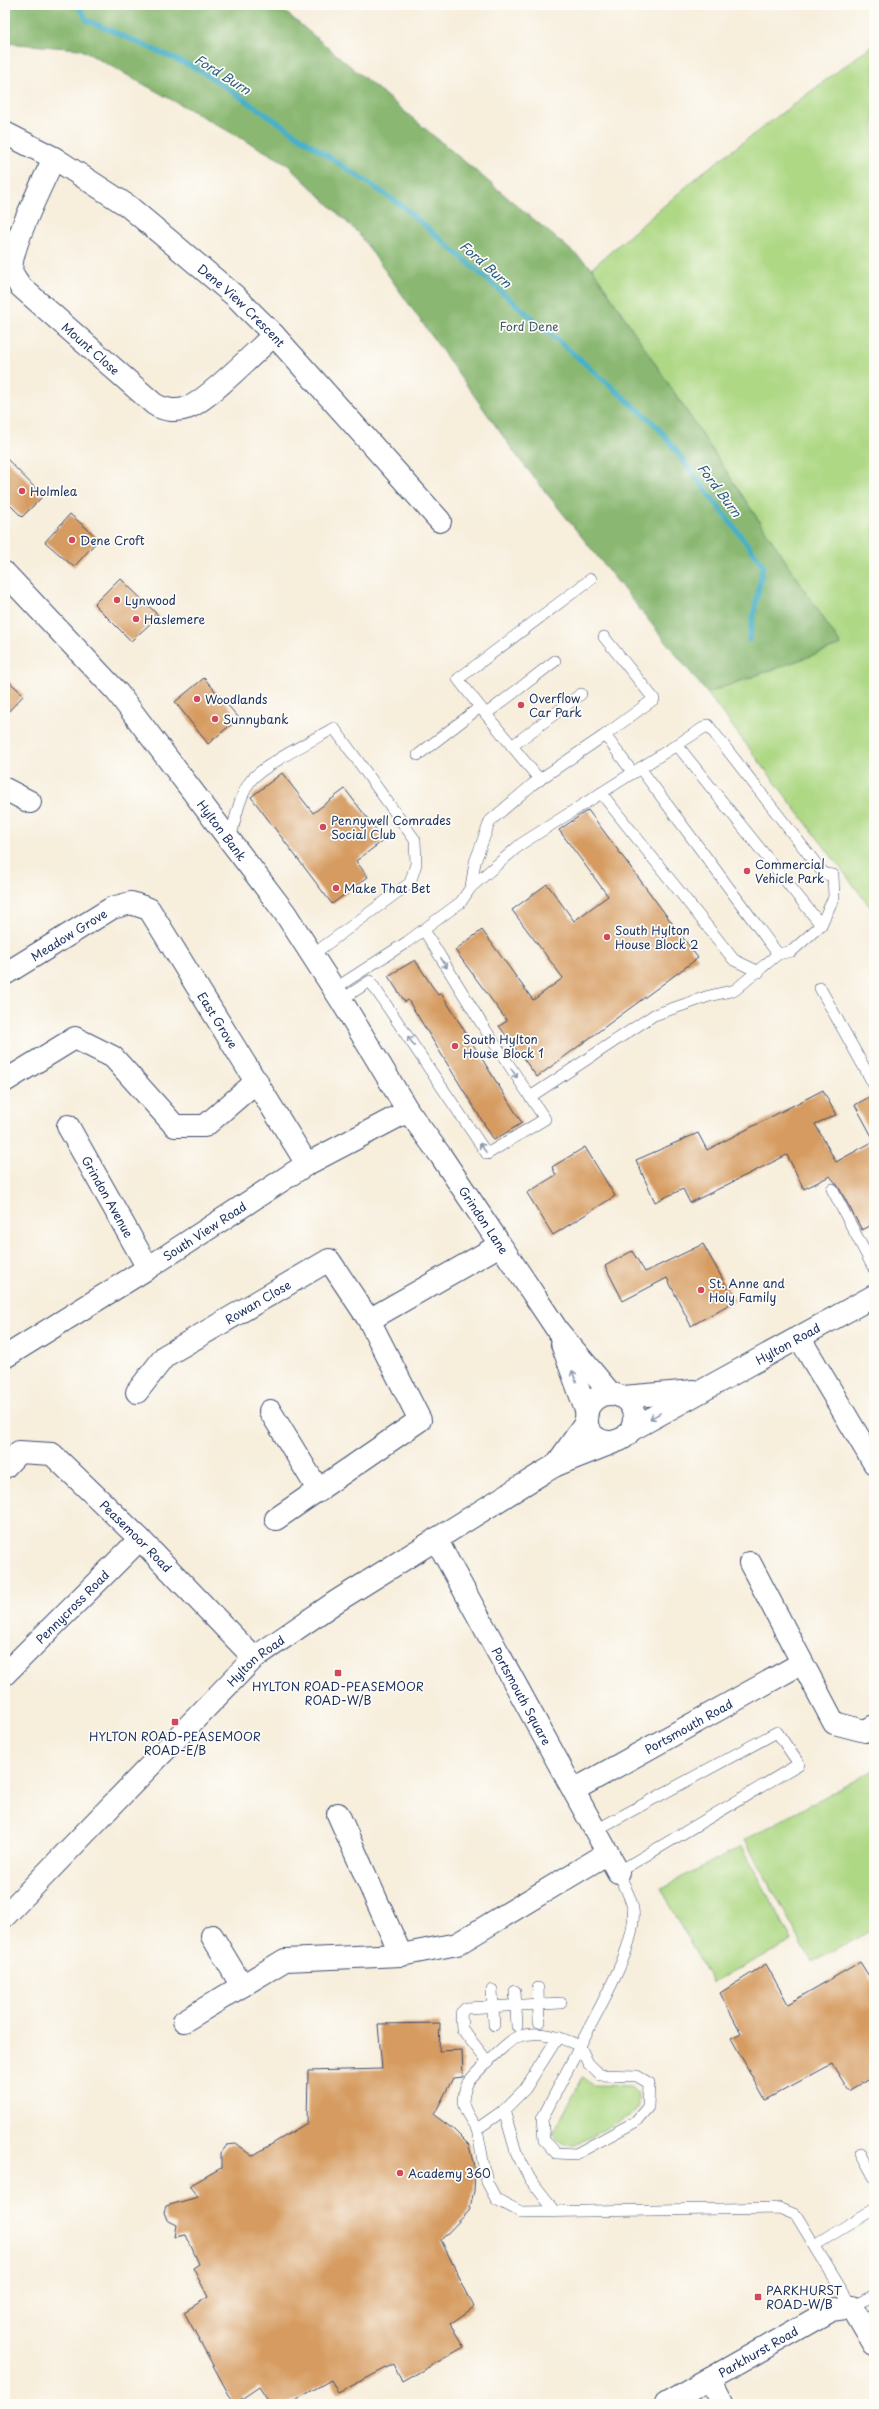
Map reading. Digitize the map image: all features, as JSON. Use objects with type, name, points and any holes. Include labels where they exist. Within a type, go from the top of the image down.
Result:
[{"type":"street","name":"Dene View Crescent","points":[[5,133],[54,158],[128,206],[236,296],[274,335],[440,522]]},
{"type":"street","name":"Mount Close","points":[[54,158],[19,239],[13,256],[12,273],[20,286],[154,404],[162,409],[187,408],[202,399],[274,335]]},
{"type":"street","name":"Hylton Bank","points":[[5,572],[117,692],[285,913],[337,994],[408,1111]]},
{"type":"street","points":[[5,789],[30,802]]},
{"type":"street","name":"East Grove","points":[[112,908],[131,903],[149,909],[257,1081],[307,1164]]},
{"type":"street","name":"Meadow Grove","points":[[5,974],[112,908]]},
{"type":"street","points":[[5,1082],[75,1038],[113,1057],[174,1126],[205,1126],[257,1081]]},
{"type":"street","name":"South View Road","points":[[5,1357],[148,1268],[307,1164],[408,1111]]},
{"type":"street","name":"Grindon Lane","points":[[408,1111],[441,1156],[558,1331],[617,1395]]},
{"type":"street","name":"Grindon Avenue","points":[[68,1126],[148,1268]]},
{"type":"street","points":[[369,1320],[500,1245]]},
{"type":"street","name":"Rowan Close","points":[[136,1392],[165,1356],[329,1260],[369,1320],[420,1420],[319,1491],[276,1519]]},
{"type":"street","name":"Hylton Road","points":[[5,1916],[254,1658],[337,1601],[556,1465],[625,1435],[702,1390],[874,1296]]},
{"type":"street","name":"Grindon Lane","points":[[558,1331],[587,1417]]},
{"type":"street","points":[[799,1337],[874,1462]]},
{"type":"street","name":"Hylton Road","points":[[617,1395],[702,1390]]},
{"type":"street","points":[[603,1395],[617,1395],[632,1406],[634,1414],[625,1435],[604,1441],[595,1436],[587,1417],[593,1401],[603,1395]]},
{"type":"street","points":[[270,1411],[319,1491]]},
{"type":"street","name":"Hylton Road","points":[[556,1465],[587,1417]]},
{"type":"street","name":"Peasemoor Road","points":[[5,1467],[19,1452],[52,1454],[140,1539],[254,1658]]},
{"type":"street","name":"Pennycross Road","points":[[5,1674],[140,1539]]},
{"type":"street","name":"Portsmouth Square","points":[[436,1539],[618,1872]]},
{"type":"street","points":[[750,1563],[834,1723],[864,1730],[874,1726]]},
{"type":"street","name":"Portsmouth Road","points":[[574,1790],[802,1663]]},
{"type":"street","points":[[338,1814],[401,1955]]},
{"type":"street","points":[[184,2021],[285,1960],[401,1955],[457,1944],[608,1853]]},
{"type":"street","points":[[212,1936],[242,1986]]},
{"type":"street","points":[[852,2307],[874,2345]]},
{"type":"street","name":"Parkhurst Road","points":[[666,2404],[831,2310],[852,2307]]},
{"type":"street","points":[[710,2379],[723,2404]]},
{"type":"lane","points":[[540,780],[458,679],[591,579]]},
{"type":"lane","points":[[471,887],[475,862],[490,821],[540,780],[654,699],[604,637]]},
{"type":"lane","points":[[418,754],[554,661]]},
{"type":"lane","points":[[512,746],[581,694]]},
{"type":"lane","points":[[337,994],[462,902],[471,887],[521,844],[708,725],[824,874],[833,875],[834,897],[828,914],[821,925],[792,951],[778,954],[759,972],[735,990],[709,996],[654,1015],[530,1097]]},
{"type":"lane","points":[[230,840],[242,797],[252,779],[278,761],[334,728],[415,840],[416,864],[410,883],[312,955]]},
{"type":"lane","points":[[605,735],[637,771],[778,954]]},
{"type":"lane","points":[[677,745],[821,925]]},
{"type":"lane","points":[[601,793],[734,960],[759,972]]},
{"type":"lane","points":[[337,994],[370,981],[487,1154],[545,1119],[483,1026],[424,930]]},
{"type":"lane","points":[[820,988],[874,1085]]},
{"type":"lane","points":[[832,1189],[874,1269]]},
{"type":"lane","points":[[596,1830],[777,1732],[799,1764],[618,1872],[633,1908],[633,1928],[627,1950],[580,2046],[542,2119],[544,2140],[556,2154],[576,2154],[635,2122],[648,2107],[649,2083],[637,2076],[600,2075],[588,2063],[580,2046],[558,2037],[538,2034],[516,2038],[488,2062],[467,2084],[463,2101],[468,2116],[477,2129],[487,2182],[496,2199],[521,2212],[779,2208],[796,2215],[852,2307],[874,2295]]},
{"type":"lane","points":[[538,1988],[539,2022]]},
{"type":"lane","points":[[492,1990],[494,2025]]},
{"type":"lane","points":[[515,1991],[517,2026]]},
{"type":"lane","points":[[488,2062],[462,2029],[461,2013],[466,2008],[561,2003]]},
{"type":"lane","points":[[477,2129],[504,2110],[525,2089],[558,2037]]},
{"type":"lane","points":[[504,2110],[516,2152],[530,2179],[555,2211]]},
{"type":"lane","points":[[861,2154],[874,2177]]},
{"type":"lane","points":[[815,2245],[874,2209]]},
{"type":"green space","name":"Ford Dene","points":[[5,5],[277,5],[592,268],[841,645],[707,693],[520,460],[359,234],[286,163],[80,49],[5,43]]},
{"type":"green space","points":[[874,44],[874,912],[707,693],[841,645],[592,268],[702,173]]},
{"type":"green space","points":[[874,1770],[874,1929],[812,1962],[745,1840]]},
{"type":"green space","points":[[742,1846],[792,1941],[712,1983],[661,1888]]},
{"type":"green space","points":[[583,2077],[593,2085],[631,2086],[638,2094],[638,2108],[629,2116],[575,2145],[567,2144],[557,2138],[554,2131]]},
{"type":"building","name":"Holmlea","points":[[5,457],[43,496],[22,517],[5,500]]},
{"type":"building","name":"Dene Croft","points":[[70,514],[99,539],[74,567],[45,542]]},
{"type":"building","points":[[120,578],[159,616],[131,641],[94,604]]},
{"type":"building","points":[[5,678],[24,695],[5,715]]},
{"type":"building","points":[[204,678],[239,718],[208,744],[175,702]]},
{"type":"building","name":"Pennywell Comrades Social Club","points":[[282,773],[313,813],[345,789],[384,840],[356,861],[368,877],[332,904],[251,797]]},
{"type":"building","name":"South Hylton House Block 2","points":[[588,810],[698,958],[537,1077],[499,1026],[507,1021],[455,950],[482,930],[533,1000],[563,978],[512,910],[547,884],[574,921],[608,896],[559,830]]},
{"type":"building","name":"South Hylton House Block 1","points":[[415,960],[438,995],[441,993],[522,1123],[494,1140],[408,1000],[405,1002],[388,976]]},
{"type":"building","points":[[823,1090],[836,1115],[815,1124],[836,1162],[874,1141],[874,1224],[862,1230],[838,1186],[830,1176],[804,1189],[787,1155],[690,1203],[683,1189],[655,1202],[636,1160],[698,1133],[707,1150]]},
{"type":"building","points":[[869,1097],[874,1108],[874,1140],[855,1105]]},
{"type":"building","points":[[585,1147],[615,1196],[553,1235],[527,1193],[556,1175],[552,1167]]},
{"type":"building","name":"St. Anne and Holy Family","points":[[703,1244],[735,1301],[691,1326],[667,1278],[623,1301],[605,1266],[632,1251],[645,1272]]},
{"type":"building","points":[[860,1962],[874,1984],[874,2076],[849,2091],[832,2064],[765,2100],[731,2038],[741,2033],[720,1993],[766,1964],[788,2004]]},
{"type":"building","points":[[440,2023],[439,2051],[462,2050],[463,2077],[453,2078],[434,2115],[453,2129],[469,2145],[475,2171],[474,2191],[469,2211],[441,2240],[474,2307],[450,2324],[464,2347],[402,2382],[394,2364],[338,2393],[331,2380],[288,2404],[270,2404],[259,2387],[234,2404],[184,2312],[208,2297],[193,2268],[199,2264],[186,2235],[175,2237],[177,2225],[167,2220],[164,2212],[166,2206],[198,2197],[189,2186],[221,2168],[221,2153],[227,2145],[236,2144],[252,2156],[307,2123],[308,2071],[382,2069],[378,2024]]},
{"type":"waterway","name":"Ford Burn","points":[[78,5],[87,20],[200,70],[401,205],[657,426],[763,565],[749,640]]},
{"type":"place","name":"Holmlea","points":[[22,491]]},
{"type":"place","name":"Dene Croft","points":[[72,540]]},
{"type":"place","name":"Lynwood","points":[[117,600]]},
{"type":"place","name":"Haslemere","points":[[136,619]]},
{"type":"place","name":"Woodlands","points":[[197,699]]},
{"type":"place","name":"Overflow Car Park","points":[[521,705]]},
{"type":"place","name":"Sunnybank","points":[[215,719]]},
{"type":"place","name":"Pennywell Comrades Social Club","points":[[323,827]]},
{"type":"place","name":"Commercial Vehicle Park","points":[[747,871]]},
{"type":"place","name":"Make That Bet","points":[[336,888]]},
{"type":"place","name":"South Hylton House Block 2","points":[[607,937]]},
{"type":"place","name":"South Hylton House Block 1","points":[[455,1046]]},
{"type":"place","name":"St. Anne and Holy Family","points":[[701,1290]]},
{"type":"place","name":"HYLTON ROAD-PEASEMOOR ROAD-W/B","points":[[338,1673]]},
{"type":"place","name":"HYLTON ROAD-PEASEMOOR ROAD-E/B","points":[[175,1722]]},
{"type":"place","name":"Academy 360","points":[[400,2173]]},
{"type":"place","name":"PARKHURST ROAD-W/B","points":[[758,2297]]}]
